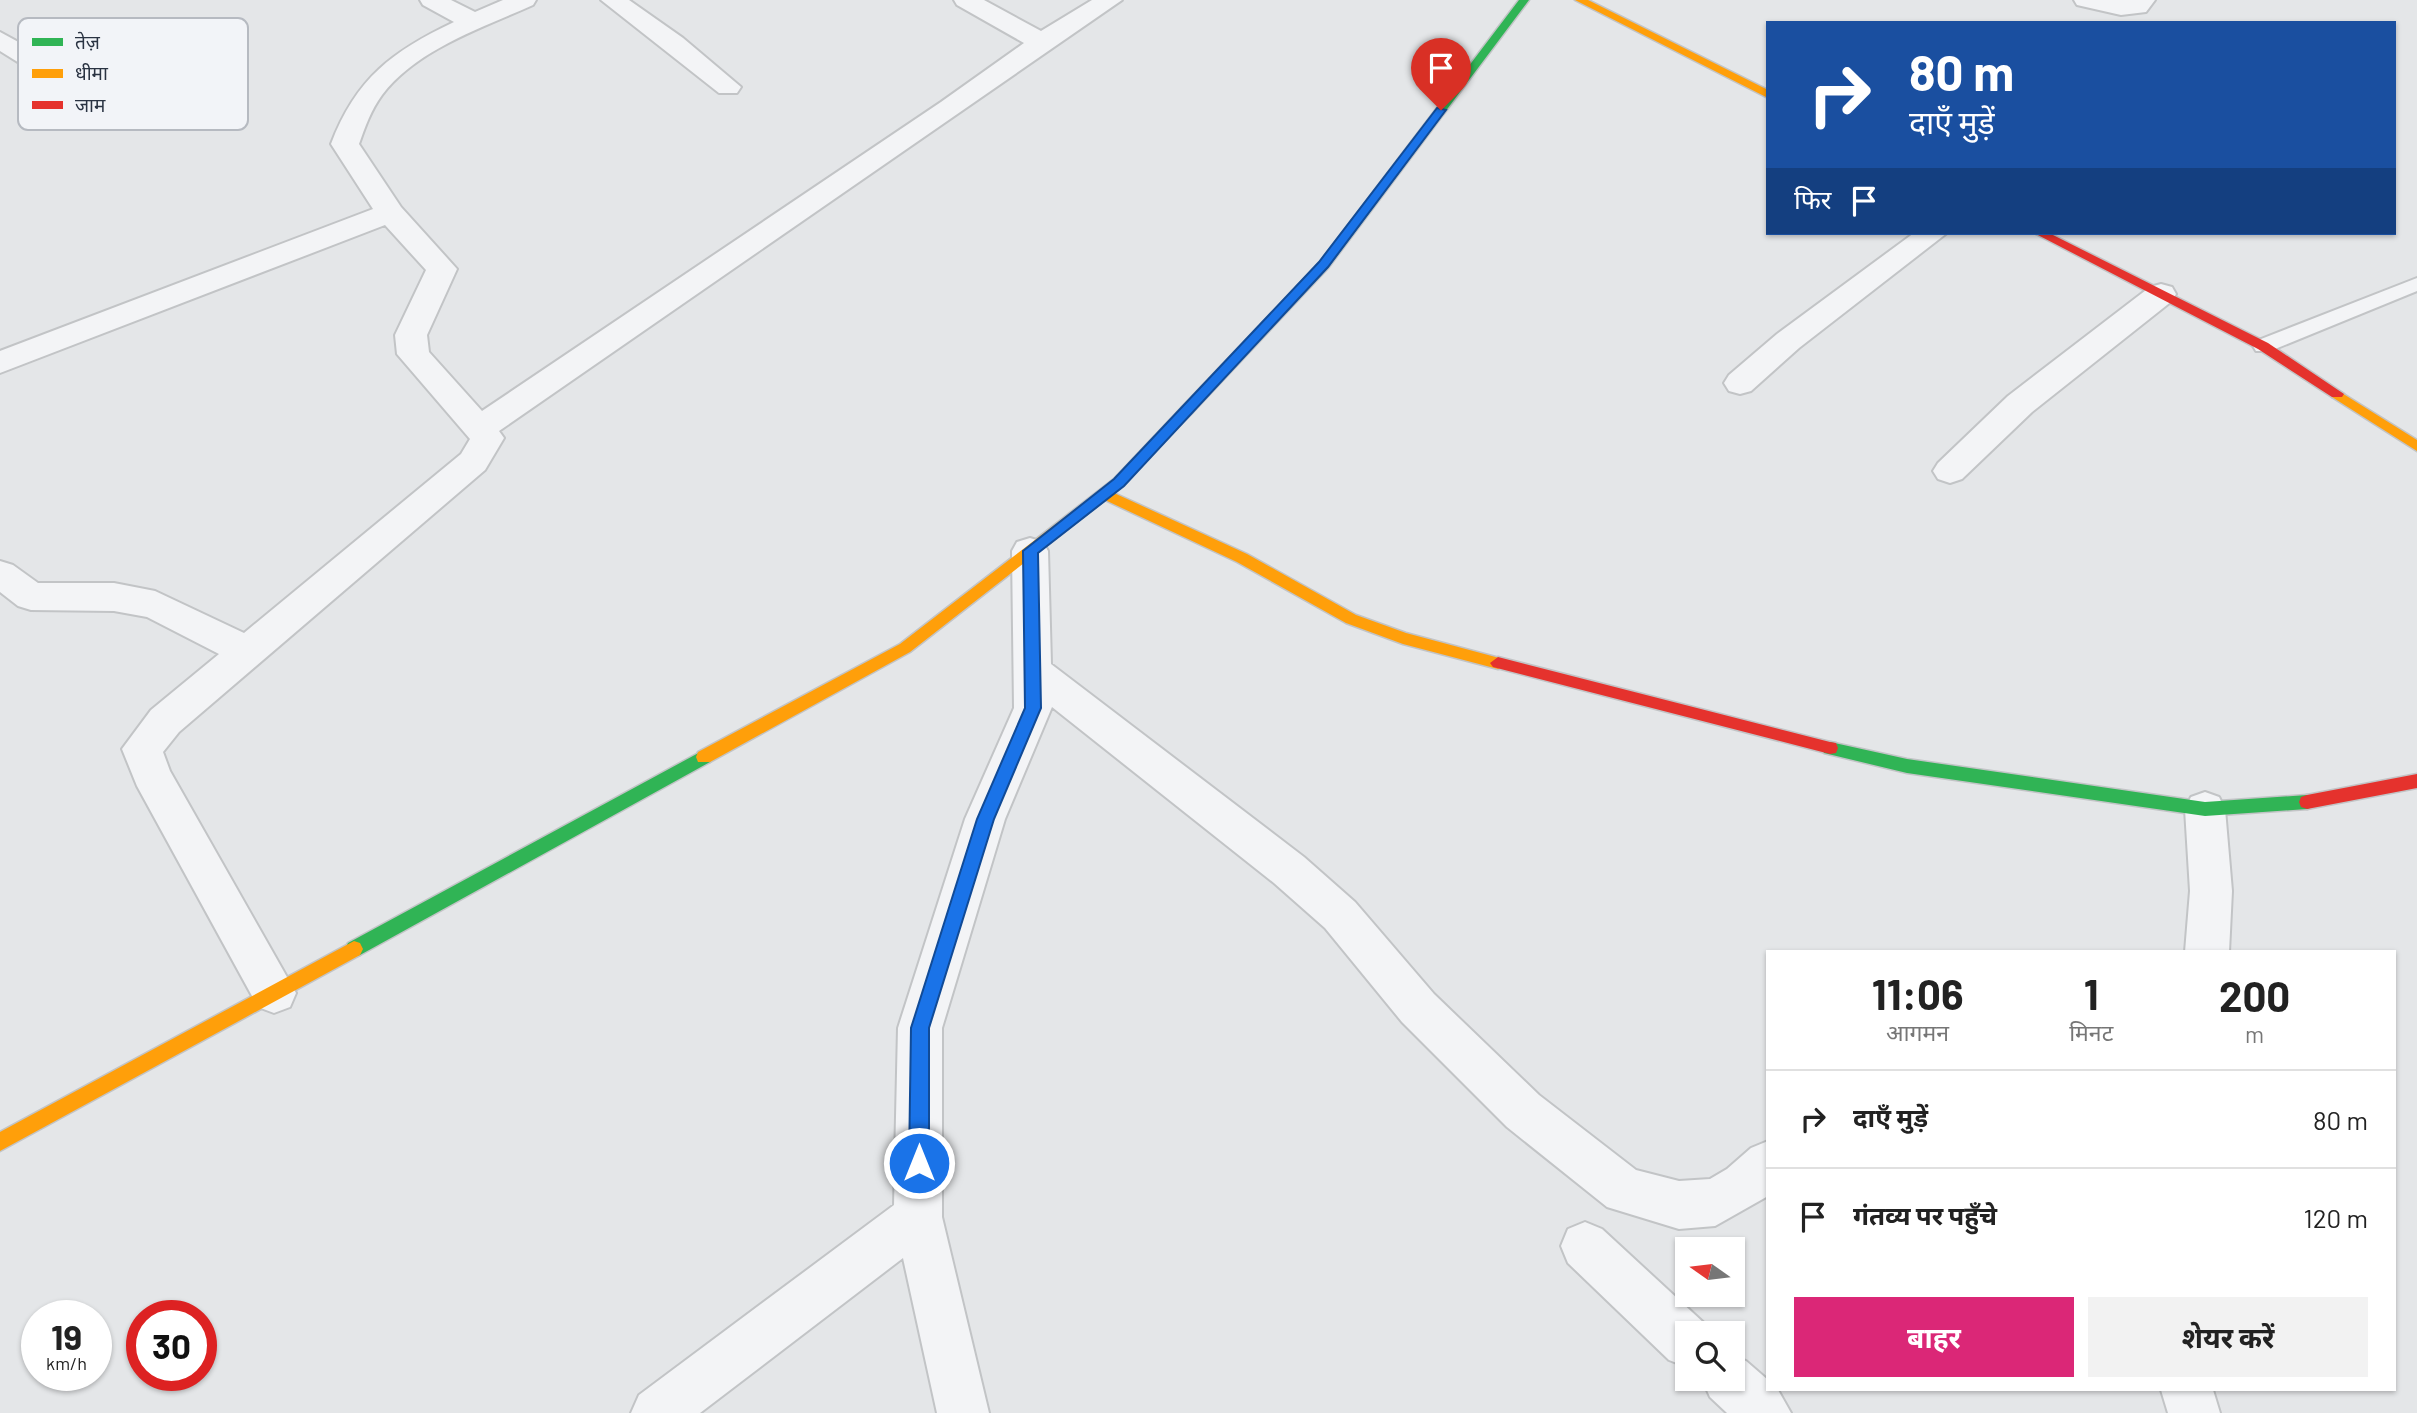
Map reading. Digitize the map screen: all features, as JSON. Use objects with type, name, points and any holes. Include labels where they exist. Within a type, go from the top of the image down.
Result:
[{"type":"street","points":[[432,0],[474,22]]},
{"type":"street","points":[[274,993],[151,775],[142,749],[165,721],[472,462],[487,438],[413,354],[411,335],[442,269],[390,213],[345,144],[355,117],[379,82],[413,56],[474,22],[524,0]]},
{"type":"street","points":[[613,0],[674,43],[728,87]]},
{"type":"street","points":[[966,0],[1041,41]]},
{"type":"street","points":[[480,429],[951,108],[1041,41],[1110,0]]},
{"type":"street","points":[[0,1142],[905,648],[1119,482],[1324,265],[1524,0]]},
{"type":"street","points":[[1580,0],[1766,94]]},
{"type":"street","points":[[2086,0],[2121,8],[2137,7],[2143,0]]},
{"type":"street","points":[[0,40],[18,51]]},
{"type":"street","points":[[0,363],[390,213]]},
{"type":"street","points":[[1740,383],[1788,341],[1929,235]]},
{"type":"street","points":[[2044,235],[2263,346],[2417,446]]},
{"type":"street","points":[[1950,471],[2020,404],[2161,294]]},
{"type":"street","points":[[1104,494],[1242,558],[1351,619],[1403,638],[1728,723],[1907,766],[2204,809],[2250,810],[2314,804],[2417,781]]},
{"type":"street","points":[[963,1413],[918,1217],[920,1028],[985,819],[1033,708],[1030,551]]},
{"type":"street","points":[[0,574],[31,596],[114,597],[155,605],[249,652]]},
{"type":"street","points":[[1032,670],[1289,870],[1340,915],[1418,1008],[1523,1111],[1624,1191],[1679,1205],[1715,1202],[1744,1185],[1766,1166]]},
{"type":"street","points":[[2204,809],[2211,891],[2207,950]]},
{"type":"street","points":[[657,1413],[918,1217]]},
{"type":"street","points":[[1585,1246],[1675,1331]]},
{"type":"street","points":[[1741,1391],[1765,1413]]},
{"type":"street","points":[[2187,1391],[2194,1413]]},
{"type":"lane","points":[[2263,346],[2417,284]]},
{"type":"traffic: fast","points":[[1187,410],[1324,265],[1524,0]]},
{"type":"traffic: fast","points":[[1830,748],[1907,766],[2205,809],[2307,802]]},
{"type":"traffic: fast","points":[[354,949],[704,757]]},
{"type":"traffic: slow","points":[[1580,0],[1766,94]]},
{"type":"traffic: slow","points":[[2337,394],[2417,446]]},
{"type":"traffic: slow","points":[[704,757],[905,648],[1119,482],[1187,410]]},
{"type":"traffic: slow","points":[[1104,494],[1242,558],[1351,619],[1403,638],[1498,663]]},
{"type":"traffic: slow","points":[[0,1142],[354,949]]},
{"type":"traffic: jam","points":[[2044,235],[2263,346],[2337,394]]},
{"type":"traffic: jam","points":[[1498,663],[1830,748]]},
{"type":"traffic: jam","points":[[2307,802],[2417,781]]},
{"type":"route","points":[[919,1163],[920,1028],[985,819],[1033,708],[1030,551],[1119,482],[1324,265],[1441,110]]}]
